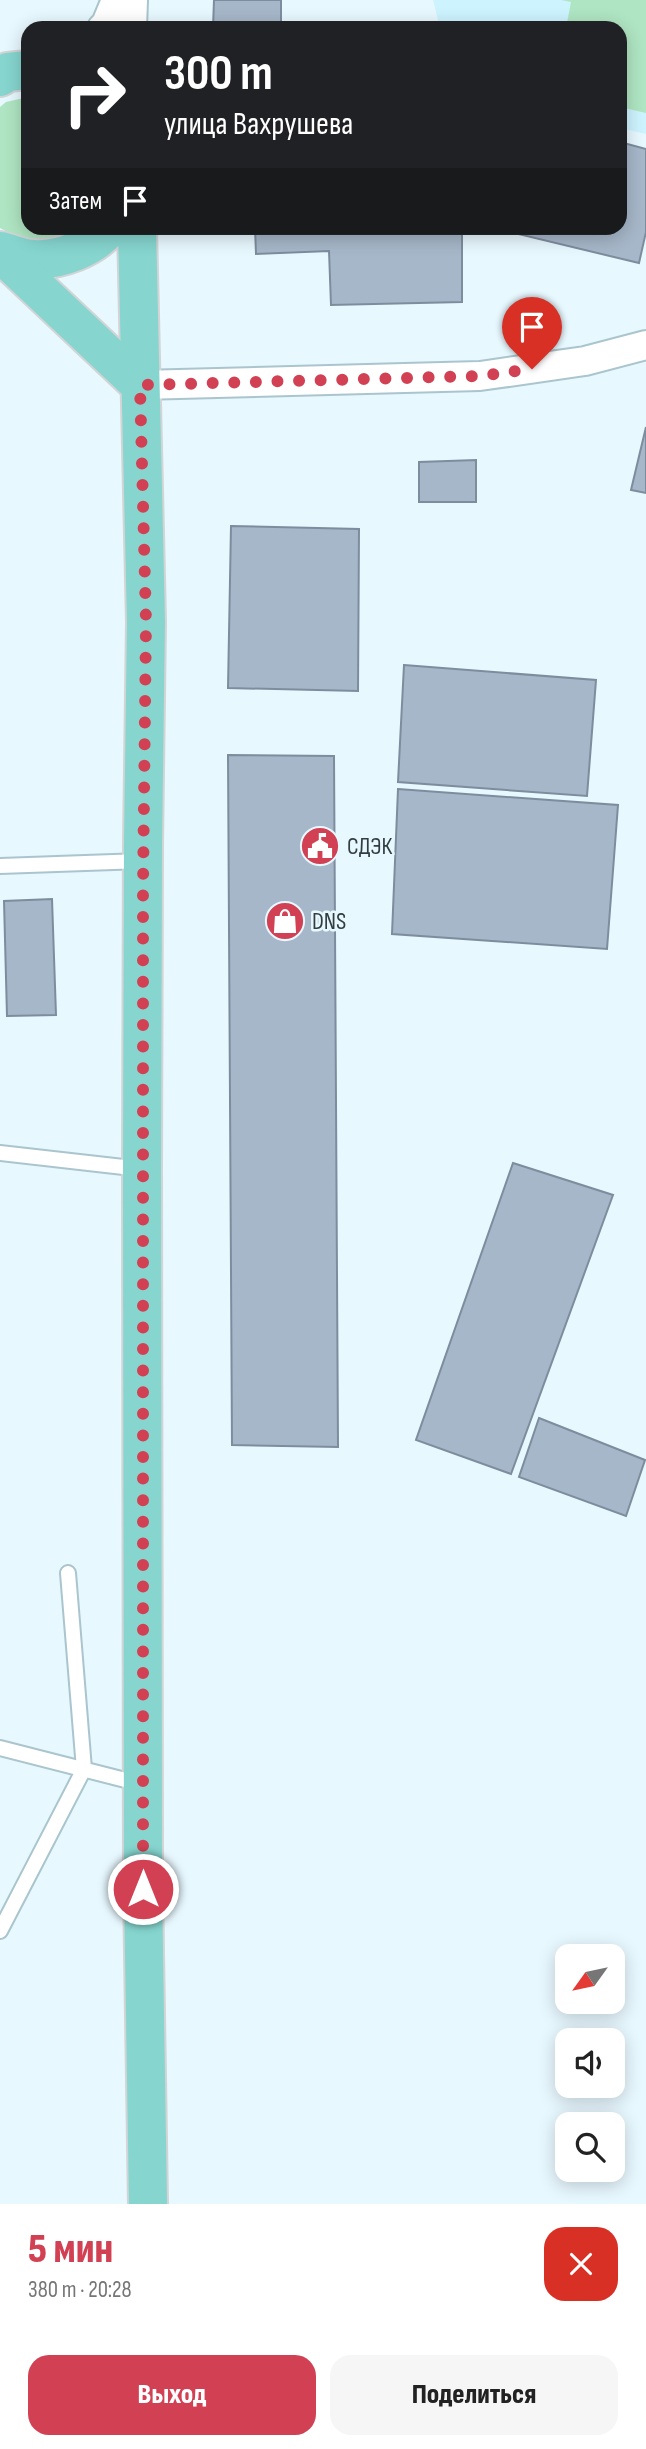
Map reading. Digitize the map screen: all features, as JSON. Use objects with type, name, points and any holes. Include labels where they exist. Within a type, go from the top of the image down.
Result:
[{"type":"main road","points":[[0,252],[33,259],[70,254],[103,235]]},
{"type":"main road","points":[[136,235],[146,622],[142,1169],[143,1889],[148,2204]]},
{"type":"main road","points":[[0,252],[140,385]]},
{"type":"street","points":[[107,21],[116,0]]},
{"type":"street","points":[[132,21],[133,0]]},
{"type":"street","points":[[140,385],[480,376],[584,361],[646,345]]},
{"type":"lane","points":[[0,866],[143,861]]},
{"type":"lane","points":[[0,1153],[142,1169]]},
{"type":"lane","points":[[0,1931],[84,1769],[68,1573]]},
{"type":"lane","points":[[0,1748],[143,1784]]},
{"type":"shaded area","points":[[433,0],[646,0],[646,134],[627,130],[627,21],[438,21]]},
{"type":"green space","points":[[561,0],[646,0],[646,113],[627,109],[627,21],[567,21],[571,2]]},
{"type":"green space","points":[[21,99],[21,235],[64,235],[59,237],[29,239],[0,228],[0,107],[6,102]]},
{"type":"building","points":[[214,0],[281,0],[281,21],[213,21]]},
{"type":"building","points":[[627,144],[646,149],[646,232],[639,263],[522,235],[627,235]]},
{"type":"building","points":[[255,235],[462,235],[462,302],[331,305],[329,251],[256,254]]},
{"type":"building","points":[[646,427],[646,493],[631,490]]},
{"type":"building","points":[[476,460],[476,502],[419,502],[419,462]]},
{"type":"building","points":[[231,526],[359,529],[358,691],[228,688]]},
{"type":"building","points":[[404,665],[596,680],[587,796],[398,782]]},
{"type":"building","points":[[228,755],[334,756],[338,1447],[232,1445]]},
{"type":"building","points":[[398,789],[618,805],[607,949],[392,934]]},
{"type":"building","points":[[52,899],[56,1015],[7,1016],[4,901]]},
{"type":"building","points":[[513,1163],[613,1195],[511,1474],[416,1440]]},
{"type":"building","points":[[539,1418],[645,1460],[626,1516],[519,1477]]},
{"type":"place","name":"СДЭК","points":[[320,846]]},
{"type":"place","name":"DNS","points":[[285,921]]},
{"type":"route","points":[[143,1889],[142,1219],[146,622],[140,385],[480,376],[532,369]]}]
